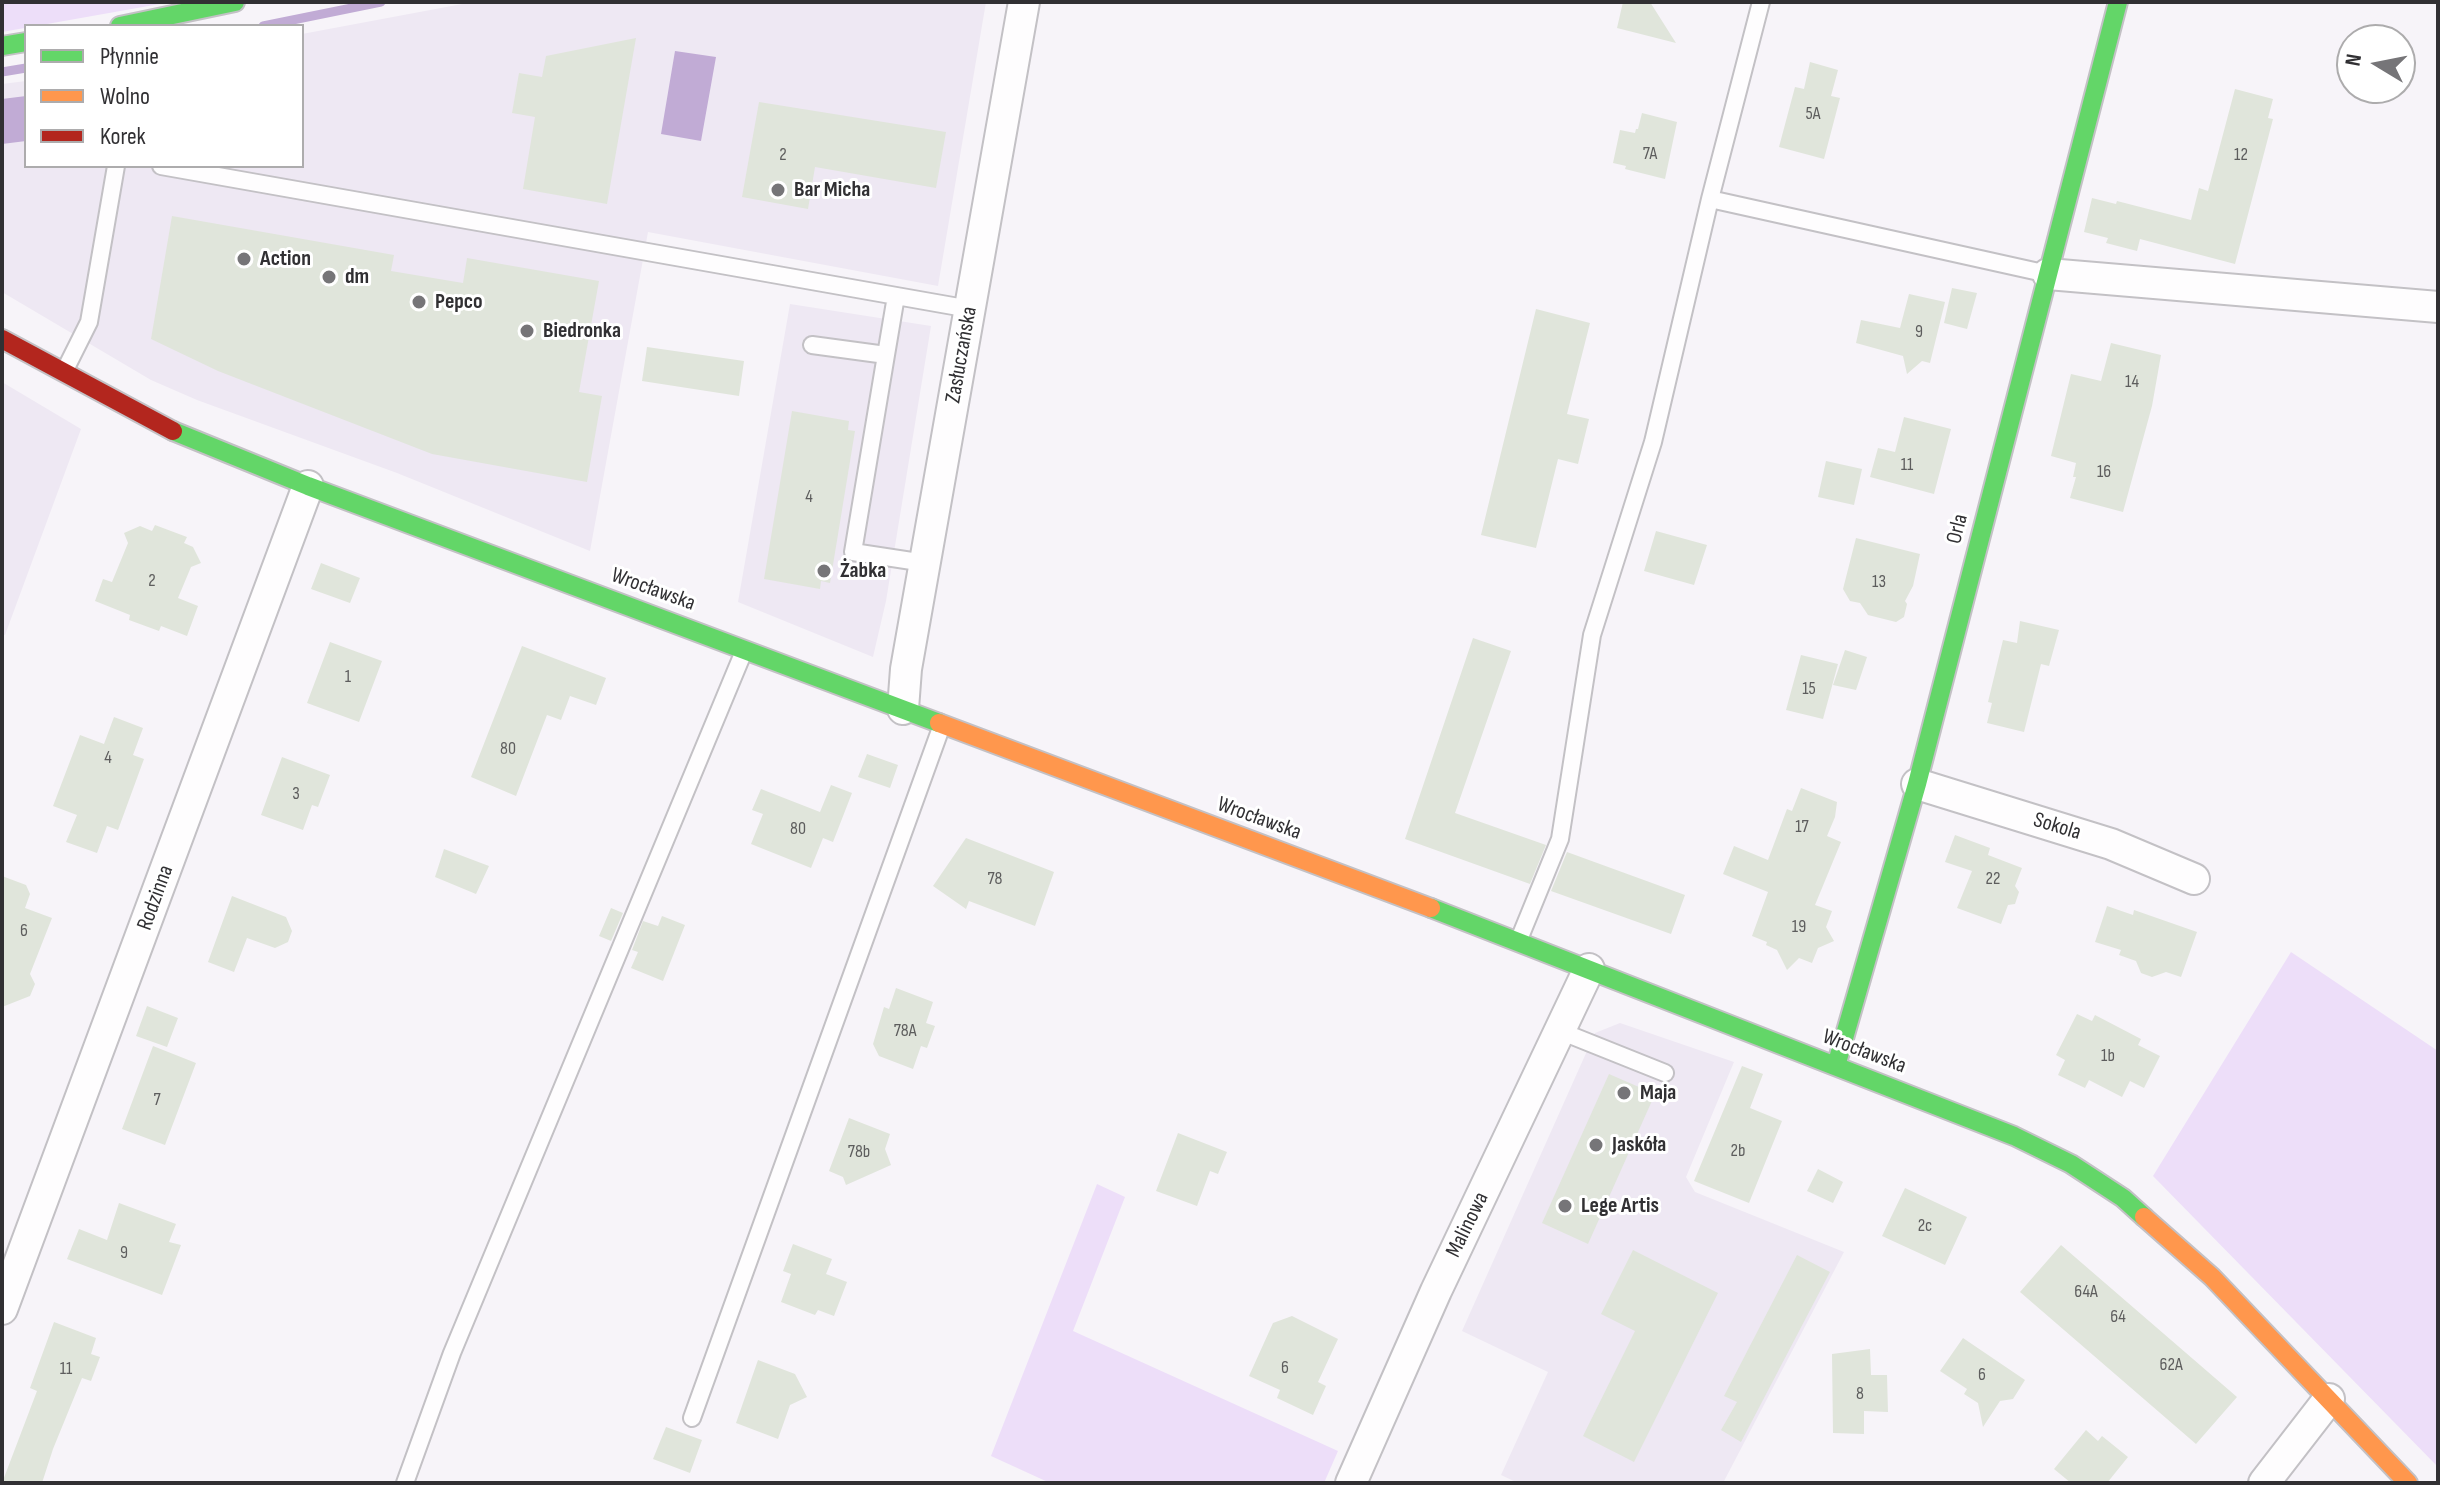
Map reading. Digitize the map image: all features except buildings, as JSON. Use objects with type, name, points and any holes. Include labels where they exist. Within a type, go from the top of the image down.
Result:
[{"type":"street","points":[[130,24],[235,2]]},
{"type":"street","name":"Zasłuczańska","points":[[903,709],[906,669],[1024,2]]},
{"type":"street","name":"Orla","points":[[1836,1066],[1917,784],[2118,2]]},
{"type":"street","points":[[2,46],[24,42]]},
{"type":"street","points":[[2048,274],[2438,307]]},
{"type":"street","name":"Wrocławska","points":[[2,339],[166,428],[308,486],[1589,969],[2014,1136],[2071,1164],[2123,1198],[2212,1277],[2408,1483]]},
{"type":"street","name":"Rodzinna","points":[[2,1309],[308,486]]},
{"type":"street","name":"Sokola","points":[[1917,784],[2111,844],[2194,879]]},
{"type":"street","name":"Malinowa","points":[[1351,1483],[1436,1291],[1589,969]]},
{"type":"street","points":[[2264,1483],[2329,1399]]},
{"type":"lane","points":[[1518,942],[1560,839],[1592,635],[1653,442],[1710,199],[1761,2]]},
{"type":"lane","points":[[63,374],[89,322],[116,168]]},
{"type":"lane","points":[[172,168],[970,309]]},
{"type":"lane","points":[[1710,199],[2048,274]]},
{"type":"lane","points":[[896,296],[853,552],[925,563]]},
{"type":"lane","points":[[812,345],[886,355]]},
{"type":"lane","points":[[405,1483],[452,1353],[745,649]]},
{"type":"lane","points":[[692,1418],[942,725]]},
{"type":"lane","points":[[1560,1031],[1665,1073]]},
{"type":"shaded area","points":[[2,2],[171,2],[47,24],[24,24],[24,28],[2,32]]},
{"type":"shaded area","points":[[473,2],[986,2],[938,286],[648,232],[590,551],[397,473],[197,400],[151,380],[2,292],[2,84],[24,81],[24,168],[304,168],[304,34]]},
{"type":"shaded area","points":[[675,51],[716,57],[701,141],[661,134]]},
{"type":"shaded area","points":[[24,96],[24,141],[2,144],[2,99]]},
{"type":"shaded area","points":[[790,304],[931,326],[886,601],[873,657],[738,602]]},
{"type":"shaded area","points":[[2,382],[81,429],[5,635],[2,634]]},
{"type":"shaded area","points":[[2291,952],[2438,1051],[2438,1467],[2153,1176]]},
{"type":"shaded area","points":[[1620,1023],[1734,1062],[1686,1177],[1695,1192],[1844,1252],[1723,1483],[1518,1483],[1501,1475],[1548,1372],[1462,1331],[1595,1033]]},
{"type":"shaded area","points":[[1097,1184],[1125,1197],[1073,1331],[1338,1451],[1324,1483],[1050,1483],[991,1456]]},
{"type":"waterway","points":[[273,24],[381,2]]},
{"type":"waterway","points":[[2,72],[24,68]]},
{"type":"traffic: fast","points":[[130,24],[235,2]]},
{"type":"traffic: fast","points":[[1836,1066],[1917,784],[2118,2]]},
{"type":"traffic: fast","points":[[2,46],[24,42]]},
{"type":"traffic: fast","points":[[173,431],[308,486],[939,723]]},
{"type":"traffic: fast","points":[[1431,908],[2014,1136],[2071,1164],[2123,1198],[2144,1217]]},
{"type":"traffic: slow","points":[[939,723],[1431,908]]},
{"type":"traffic: slow","points":[[2144,1217],[2212,1277],[2408,1483]]},
{"type":"traffic: jam","points":[[2,339],[173,431]]},
{"type":"place","name":"Bar Micha","points":[[778,190]]},
{"type":"place","name":"Action","points":[[244,259]]},
{"type":"place","name":"dm","points":[[329,277]]},
{"type":"place","name":"Pepco","points":[[419,302]]},
{"type":"place","name":"Biedronka","points":[[527,331]]},
{"type":"place","name":"Żabka","points":[[824,571]]},
{"type":"place","name":"Maja","points":[[1624,1093]]},
{"type":"place","name":"Jaskóła","points":[[1596,1145]]},
{"type":"place","name":"Lege Artis","points":[[1565,1206]]}]
